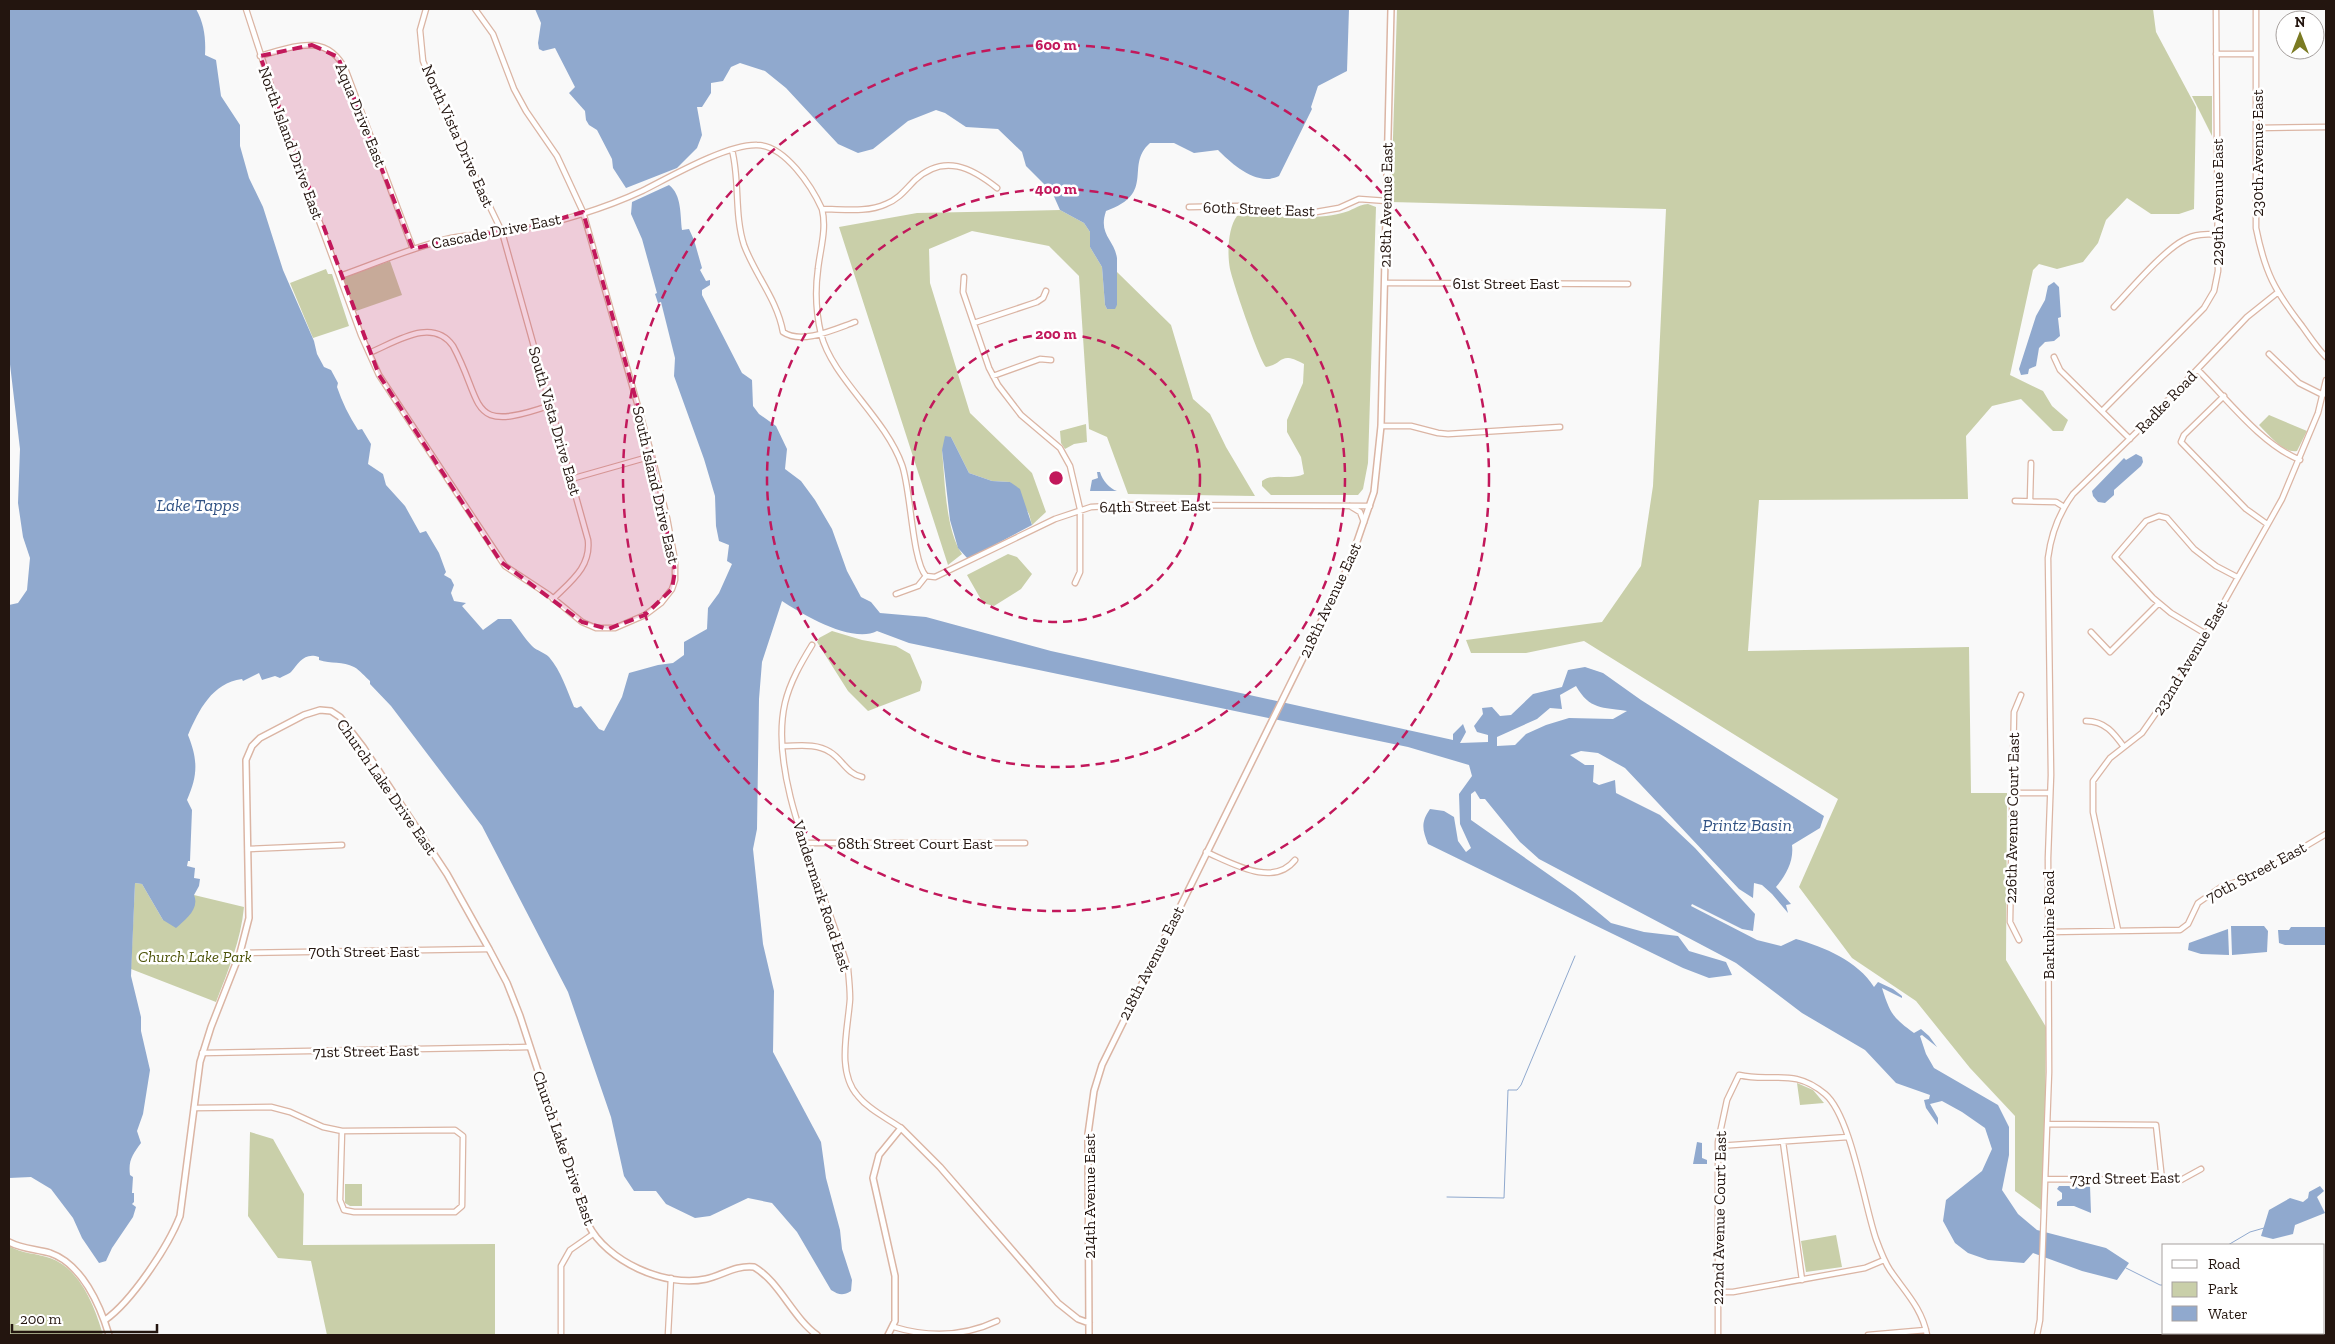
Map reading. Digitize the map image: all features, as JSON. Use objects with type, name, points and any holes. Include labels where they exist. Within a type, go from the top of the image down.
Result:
[{"type":"street","name":"North Island Drive East","points":[[246,9],[282,120],[340,276]]},
{"type":"street","name":"North Vista Drive East","points":[[426,9],[420,36],[425,68],[502,232]]},
{"type":"street","points":[[475,9],[495,39],[514,89],[526,111],[557,156],[583,212]]},
{"type":"street","name":"218th Avenue East","points":[[1105,1058],[1349,565],[1370,506],[1376,477],[1382,426],[1390,9]]},
{"type":"street","name":"229th Avenue East","points":[[2102,411],[2204,308],[2214,290],[2218,271],[2216,9]]},
{"type":"street","name":"230th Avenue East","points":[[2256,9],[2256,228],[2262,259],[2277,293],[2326,358]]},
{"type":"street","name":"Aqua Drive East","points":[[260,56],[299,46],[312,45],[327,49],[338,57],[346,71],[413,250]]},
{"type":"street","points":[[2216,54],[2256,54]]},
{"type":"street","points":[[2256,128],[2326,126]]},
{"type":"street","points":[[855,322],[821,333],[802,336],[783,332],[778,310],[745,246],[740,228],[737,172],[732,150],[758,145],[774,150],[805,181],[822,209],[823,236],[816,289],[821,333],[838,368],[876,416],[896,450],[905,473],[916,542],[922,569],[926,576]]},
{"type":"street","name":"Cascade Drive East","points":[[340,276],[413,250],[460,237],[525,229],[619,201],[732,150]]},
{"type":"street","points":[[822,209],[868,209],[881,206],[893,201],[926,172],[946,166],[957,166],[974,171],[997,188]]},
{"type":"street","name":"60th Street East","points":[[1189,207],[1239,206],[1271,211],[1316,212],[1340,208],[1359,199],[1387,201]]},
{"type":"street","name":"South Island Drive East","points":[[340,276],[369,353],[393,397],[501,562],[511,572],[553,599],[582,622],[596,628],[608,629],[645,615],[661,603],[672,589],[676,572],[674,549],[652,456],[583,212]]},
{"type":"street","name":"South Vista Drive East","points":[[502,232],[588,540],[588,554],[579,573],[553,599]]},
{"type":"street","points":[[2114,307],[2168,252],[2184,240],[2201,234],[2218,234]]},
{"type":"street","points":[[964,277],[964,292],[993,376],[1012,406],[1051,439],[1066,456],[1077,490],[1080,509],[1080,572],[1074,583]]},
{"type":"street","name":"61st Street East","points":[[1385,283],[1628,284]]},
{"type":"street","points":[[974,323],[1037,302],[1043,298],[1046,291]]},
{"type":"street","name":"Radke Road","points":[[2060,516],[2074,494],[2198,370],[2247,317],[2277,293]]},
{"type":"street","points":[[369,353],[422,332],[433,331],[446,338],[453,346],[476,402],[484,412],[497,417],[510,416],[551,405]]},
{"type":"street","points":[[2269,354],[2298,383],[2323,395]]},
{"type":"street","points":[[2054,357],[2060,370],[2130,439]]},
{"type":"street","points":[[993,376],[1040,359],[1051,360]]},
{"type":"street","points":[[2198,370],[2283,452],[2300,460]]},
{"type":"street","name":"232nd Avenue East","points":[[2118,930],[2093,812],[2093,781],[2099,770],[2110,758],[2142,733],[2162,706],[2206,634],[2300,460],[2318,414],[2326,380]]},
{"type":"street","points":[[2224,396],[2184,434],[2182,442],[2246,509],[2267,524]]},
{"type":"street","points":[[1382,426],[1411,426],[1438,434],[1560,427]]},
{"type":"street","points":[[571,479],[652,456]]},
{"type":"street","points":[[2030,500],[2031,463]]},
{"type":"street","points":[[2015,501],[2056,502],[2064,507]]},
{"type":"street","name":"64th Street East","points":[[896,594],[918,586],[926,576],[934,577],[1080,509],[1128,504],[1370,506]]},
{"type":"street","points":[[1346,505],[1358,510],[1364,523]]},
{"type":"street","name":"Barkubine Road","points":[[2037,1335],[2040,1320],[2048,1124],[2050,793],[2048,558],[2051,541],[2060,516]]},
{"type":"street","points":[[2206,634],[2171,613],[2159,603],[2115,557],[2146,521],[2159,516],[2167,518],[2194,549],[2216,566],[2238,577]]},
{"type":"street","points":[[2091,632],[2110,652],[2159,603]]},
{"type":"street","name":"Vandermark Road East","points":[[812,644],[793,680],[785,703],[783,746],[790,794],[848,969],[850,998],[846,1056],[848,1078],[854,1091],[862,1100],[901,1128],[940,1167],[1058,1303],[1078,1319],[1088,1323]]},
{"type":"street","name":"226th Avenue Court East","points":[[2019,940],[2010,922],[2014,712],[2021,695]]},
{"type":"street","name":"Church Lake Drive East","points":[[105,1320],[124,1303],[176,1225],[182,1207],[202,1053],[240,953],[249,918],[245,763],[252,746],[260,738],[304,715],[320,710],[331,711],[340,717],[388,784],[447,874],[489,949],[510,992],[593,1234],[602,1245],[626,1263],[648,1272],[672,1278],[705,1279],[738,1268],[754,1267],[769,1280],[799,1318],[816,1335]]},
{"type":"street","points":[[2086,721],[2095,721],[2110,729],[2124,747]]},
{"type":"street","points":[[783,746],[815,746],[823,748],[835,755],[850,772],[862,776]]},
{"type":"street","points":[[2013,793],[2050,793]]},
{"type":"street","name":"70th Street East","points":[[2048,932],[2180,930],[2188,924],[2198,902],[2221,887],[2257,875],[2326,834]]},
{"type":"street","name":"68th Street Court East","points":[[805,843],[1026,843]]},
{"type":"street","points":[[248,849],[342,845]]},
{"type":"street","points":[[1206,852],[1249,869],[1263,872],[1279,872],[1289,868],[1294,860]]},
{"type":"street","name":"70th Street East","points":[[240,953],[489,949]]},
{"type":"street","name":"71st Street East","points":[[202,1053],[529,1047]]},
{"type":"street","name":"214th Avenue East","points":[[1088,1335],[1089,1128],[1094,1091],[1105,1058]]},
{"type":"street","name":"222nd Avenue Court East","points":[[1718,1335],[1718,1146],[1722,1115],[1739,1075],[1790,1078],[1808,1083],[1828,1096],[1840,1113],[1848,1137]]},
{"type":"street","points":[[194,1108],[271,1107],[290,1112],[323,1127],[342,1131],[459,1131],[462,1136],[463,1200],[460,1209],[455,1212],[354,1212],[344,1210],[340,1200],[342,1131]]},
{"type":"street","points":[[2048,1124],[2156,1125],[2162,1180]]},
{"type":"street","points":[[888,1335],[894,1327],[896,1315],[894,1266],[874,1178],[879,1155],[901,1128]]},
{"type":"street","points":[[1718,1146],[1848,1137],[1873,1228],[1884,1260],[1914,1301],[1927,1333],[1868,1335]]},
{"type":"street","points":[[1783,1142],[1802,1280]]},
{"type":"street","name":"73rd Street East","points":[[2046,1179],[2181,1180],[2201,1168]]},
{"type":"street","points":[[561,1335],[561,1266],[570,1250],[593,1234]]},
{"type":"street","points":[[9,1242],[21,1247],[51,1254],[68,1262],[88,1287],[105,1320],[109,1335]]},
{"type":"street","points":[[1718,1292],[1733,1292],[1865,1268],[1884,1260]]},
{"type":"street","points":[[668,1335],[672,1278]]},
{"type":"street","points":[[894,1327],[920,1333],[950,1335],[983,1327],[997,1321]]},
{"type":"highlighted area","points":[[312,45],[338,57],[413,249],[460,237],[525,229],[583,212],[652,456],[675,571],[672,589],[645,615],[608,629],[582,622],[501,562],[379,375],[260,56]]},
{"type":"green space","points":[[1397,9],[2153,9],[2156,32],[2196,107],[2194,209],[2179,214],[2151,214],[2127,198],[2106,220],[2098,243],[2083,262],[2057,269],[2039,264],[2033,270],[2010,375],[2043,391],[2052,406],[2068,420],[2063,431],[2053,431],[2021,399],[1992,406],[1966,436],[1968,499],[1759,500],[1748,651],[1969,647],[1971,793],[2007,793],[2006,960],[2046,1027],[2044,1212],[2015,1191],[2015,1116],[1970,1068],[1916,1001],[1852,958],[1799,887],[1838,799],[1584,641],[1526,653],[1471,653],[1466,640],[1602,622],[1641,566],[1653,486],[1666,209],[1391,202]]},
{"type":"green space","points":[[2192,96],[2212,96],[2212,136]]},
{"type":"green space","points":[[1368,204],[1376,207],[1368,463],[1363,489],[1358,495],[1271,495],[1262,486],[1262,481],[1272,477],[1294,477],[1304,474],[1301,457],[1287,432],[1287,420],[1303,383],[1304,364],[1286,358],[1266,367],[1263,361],[1246,320],[1230,269],[1230,234],[1234,221],[1237,216],[1260,214],[1291,217],[1332,215]]},
{"type":"green space","points":[[1060,210],[1084,223],[1090,232],[1090,247],[1102,267],[1105,305],[1107,309],[1117,305],[1117,272],[1171,325],[1193,399],[1210,414],[1226,447],[1255,496],[1128,494],[1107,437],[1089,429],[1079,276],[1049,246],[972,231],[929,249],[930,283],[970,413],[1032,473],[1046,512],[1032,525],[1029,514],[1010,482],[992,481],[969,473],[951,437],[942,450],[945,489],[952,531],[956,544],[962,554],[948,565],[839,227],[917,213]]},
{"type":"green space","points":[[390,261],[402,295],[356,311],[344,281],[345,277]]},
{"type":"green space","points":[[326,269],[328,274],[332,274],[349,326],[313,338],[290,283]]},
{"type":"green space","points":[[2269,415],[2307,431],[2297,451],[2292,451],[2282,446],[2259,425]]},
{"type":"green space","points":[[1086,424],[1087,442],[1074,444],[1065,449],[1061,443],[1060,431]]},
{"type":"green space","points":[[1008,554],[1017,557],[1032,574],[1021,589],[994,606],[983,603],[967,575]]},
{"type":"green space","points":[[832,631],[862,640],[896,646],[910,654],[922,682],[920,691],[868,711],[848,691],[817,642],[819,638]]},
{"type":"green space","name":"Church Lake Park","points":[[135,883],[142,884],[163,920],[194,895],[244,907],[237,943],[216,1002],[131,969]]},
{"type":"green space","points":[[1797,1083],[1813,1090],[1824,1103],[1800,1105]]},
{"type":"green space","points":[[250,1132],[273,1139],[304,1194],[303,1245],[495,1244],[495,1335],[327,1335],[311,1261],[278,1258],[248,1216]]},
{"type":"green space","points":[[345,1184],[362,1184],[362,1206],[350,1206],[345,1203]]},
{"type":"green space","points":[[1836,1235],[1842,1267],[1806,1272],[1801,1241]]},
{"type":"green space","points":[[9,1246],[19,1251],[50,1258],[70,1270],[78,1279],[91,1301],[103,1335],[9,1335]]},
{"type":"water","name":"Lake Tapps","points":[[9,9],[196,9],[204,31],[205,55],[216,60],[221,96],[240,125],[240,146],[249,178],[263,207],[283,270],[314,341],[317,354],[324,367],[331,370],[338,383],[337,387],[341,398],[358,430],[362,429],[371,444],[368,464],[383,474],[386,485],[405,506],[420,533],[426,531],[439,553],[446,572],[444,575],[451,579],[454,585],[451,593],[454,601],[466,603],[462,606],[483,630],[498,619],[511,619],[526,640],[536,649],[547,655],[553,662],[574,707],[581,706],[599,729],[604,731],[622,697],[629,673],[673,663],[684,655],[684,642],[707,629],[708,608],[719,593],[732,564],[727,561],[729,545],[719,541],[716,526],[715,496],[704,459],[674,376],[675,358],[661,302],[658,303],[642,239],[631,214],[632,202],[669,185],[678,200],[682,230],[689,229],[702,268],[700,270],[706,281],[710,280],[710,285],[702,290],[702,295],[742,373],[752,380],[753,406],[759,414],[776,426],[787,449],[785,469],[801,481],[815,500],[832,529],[847,571],[861,597],[871,602],[880,613],[926,617],[1051,651],[1453,740],[1453,734],[1463,724],[1466,732],[1460,743],[1488,742],[1488,735],[1477,732],[1474,726],[1483,714],[1482,708],[1492,707],[1500,716],[1511,715],[1533,694],[1562,687],[1568,670],[1585,667],[1603,673],[1641,700],[1824,816],[1820,828],[1792,845],[1792,857],[1788,868],[1776,887],[1791,904],[1786,905],[1788,913],[1762,885],[1754,883],[1753,898],[1739,889],[1625,768],[1598,753],[1581,751],[1570,755],[1585,765],[1594,765],[1593,782],[1599,785],[1615,780],[1616,793],[1660,815],[1695,848],[1755,914],[1753,931],[1742,929],[1692,904],[1691,906],[1757,940],[1781,946],[1796,939],[1818,946],[1850,962],[1874,987],[1878,982],[1893,989],[1902,996],[1902,998],[1882,988],[1887,1003],[1896,1018],[1914,1033],[1921,1029],[1937,1047],[1922,1035],[1920,1036],[1926,1054],[1934,1068],[1998,1105],[2009,1127],[2009,1155],[2002,1190],[2018,1214],[2037,1230],[2106,1248],[2129,1263],[2117,1280],[2082,1271],[2033,1253],[2024,1263],[1988,1260],[1968,1253],[1955,1243],[1943,1221],[1946,1200],[1982,1171],[1992,1149],[1985,1128],[1942,1101],[1930,1104],[1938,1118],[1938,1125],[1926,1108],[1924,1100],[1929,1099],[1930,1095],[1896,1083],[1865,1050],[1802,1013],[1736,963],[1539,859],[1520,842],[1485,799],[1480,799],[1475,791],[1471,794],[1471,820],[1575,893],[1611,923],[1644,932],[1678,936],[1689,951],[1726,962],[1732,975],[1709,978],[1683,968],[1428,844],[1423,826],[1430,809],[1444,811],[1454,817],[1458,841],[1466,852],[1471,848],[1460,824],[1459,794],[1472,776],[1469,765],[1408,747],[909,643],[877,631],[867,634],[855,634],[842,631],[815,620],[782,601],[762,662],[759,699],[757,829],[753,849],[763,944],[774,991],[773,1052],[821,1142],[826,1178],[840,1230],[842,1249],[852,1280],[851,1291],[841,1294],[831,1290],[797,1232],[772,1203],[748,1198],[710,1216],[695,1218],[666,1204],[656,1191],[634,1191],[624,1176],[611,1117],[568,992],[482,826],[391,706],[370,684],[370,681],[354,667],[319,660],[319,657],[314,656],[302,659],[291,672],[280,678],[275,676],[262,680],[259,673],[243,681],[242,679],[222,686],[202,707],[192,726],[188,735],[194,752],[195,775],[187,800],[192,810],[190,861],[188,861],[187,866],[195,868],[194,878],[200,879],[199,886],[194,895],[195,905],[191,914],[176,928],[163,920],[142,884],[135,883],[131,976],[141,1017],[141,1031],[150,1070],[143,1114],[137,1131],[141,1143],[130,1161],[130,1175],[133,1177],[132,1193],[134,1193],[134,1202],[132,1204],[136,1207],[133,1217],[112,1248],[106,1261],[99,1263],[82,1238],[73,1218],[51,1189],[31,1177],[9,1178],[9,605],[18,603],[27,590],[30,558],[23,537],[18,503],[20,449],[9,356]],"holes":[[[1576,686],[1581,694],[1597,706],[1627,711],[1613,719],[1569,718],[1526,734],[1515,745],[1497,746],[1497,737],[1537,719],[1550,708],[1562,709],[1560,695]]]},
{"type":"water","points":[[535,9],[1349,9],[1347,71],[1318,86],[1312,109],[1279,176],[1271,179],[1262,179],[1246,172],[1230,162],[1218,150],[1194,153],[1174,143],[1150,143],[1139,161],[1135,188],[1131,196],[1121,204],[1106,211],[1104,219],[1105,231],[1117,258],[1117,305],[1115,309],[1107,309],[1105,305],[1102,267],[1090,247],[1090,232],[1084,223],[1060,210],[1052,192],[1026,166],[1022,152],[998,129],[966,127],[945,113],[936,110],[908,121],[873,149],[858,153],[838,144],[786,88],[765,71],[740,63],[731,67],[723,81],[711,83],[711,93],[702,107],[697,107],[702,135],[697,148],[677,168],[626,188],[613,168],[612,159],[597,130],[589,125],[586,120],[585,111],[569,93],[575,87],[555,48],[543,51],[539,49],[541,23]]},
{"type":"water","points":[[2054,282],[2059,287],[2061,317],[2058,318],[2060,336],[2054,341],[2045,342],[2039,348],[2036,366],[2029,369],[2028,374],[2021,375],[2019,369],[2036,316],[2045,300],[2048,286]]},
{"type":"water","points":[[945,436],[951,437],[969,473],[992,481],[1010,482],[1020,489],[1032,525],[968,559],[958,548],[950,520],[942,450]]},
{"type":"water","points":[[2136,454],[2142,457],[2143,462],[2141,466],[2114,490],[2114,495],[2105,503],[2098,502],[2093,496],[2092,491],[2124,458],[2126,460]]},
{"type":"water","points":[[1097,472],[1100,472],[1107,484],[1117,491],[1090,491],[1092,480],[1098,478]]},
{"type":"water","points":[[2231,926],[2264,926],[2268,931],[2267,952],[2232,955]]},
{"type":"water","points":[[2291,927],[2326,927],[2326,945],[2285,945],[2279,943],[2278,930],[2289,930]]},
{"type":"water","points":[[2228,929],[2229,955],[2201,954],[2188,950],[2189,943]]},
{"type":"water","points":[[1697,1142],[1702,1143],[1702,1158],[1707,1160],[1707,1164],[1693,1164]]},
{"type":"water","points":[[2059,1186],[2090,1186],[2091,1213],[2074,1206],[2057,1206],[2057,1202],[2062,1199],[2062,1193],[2057,1189]]},
{"type":"water","points":[[2320,1186],[2324,1191],[2317,1197],[2325,1213],[2295,1225],[2293,1234],[2273,1239],[2261,1236],[2269,1210],[2290,1198],[2303,1202],[2308,1198],[2309,1192]]},
{"type":"waterway","points":[[1447,1197],[1504,1198],[1508,1090],[1517,1090],[1521,1085],[1575,956]]},
{"type":"waterway","points":[[2230,1244],[2250,1232],[2264,1228]]},
{"type":"waterway","points":[[2126,1268],[2162,1285]]},
{"type":"water label","name":"Printz Basin","points":[[1747,825]]}]
